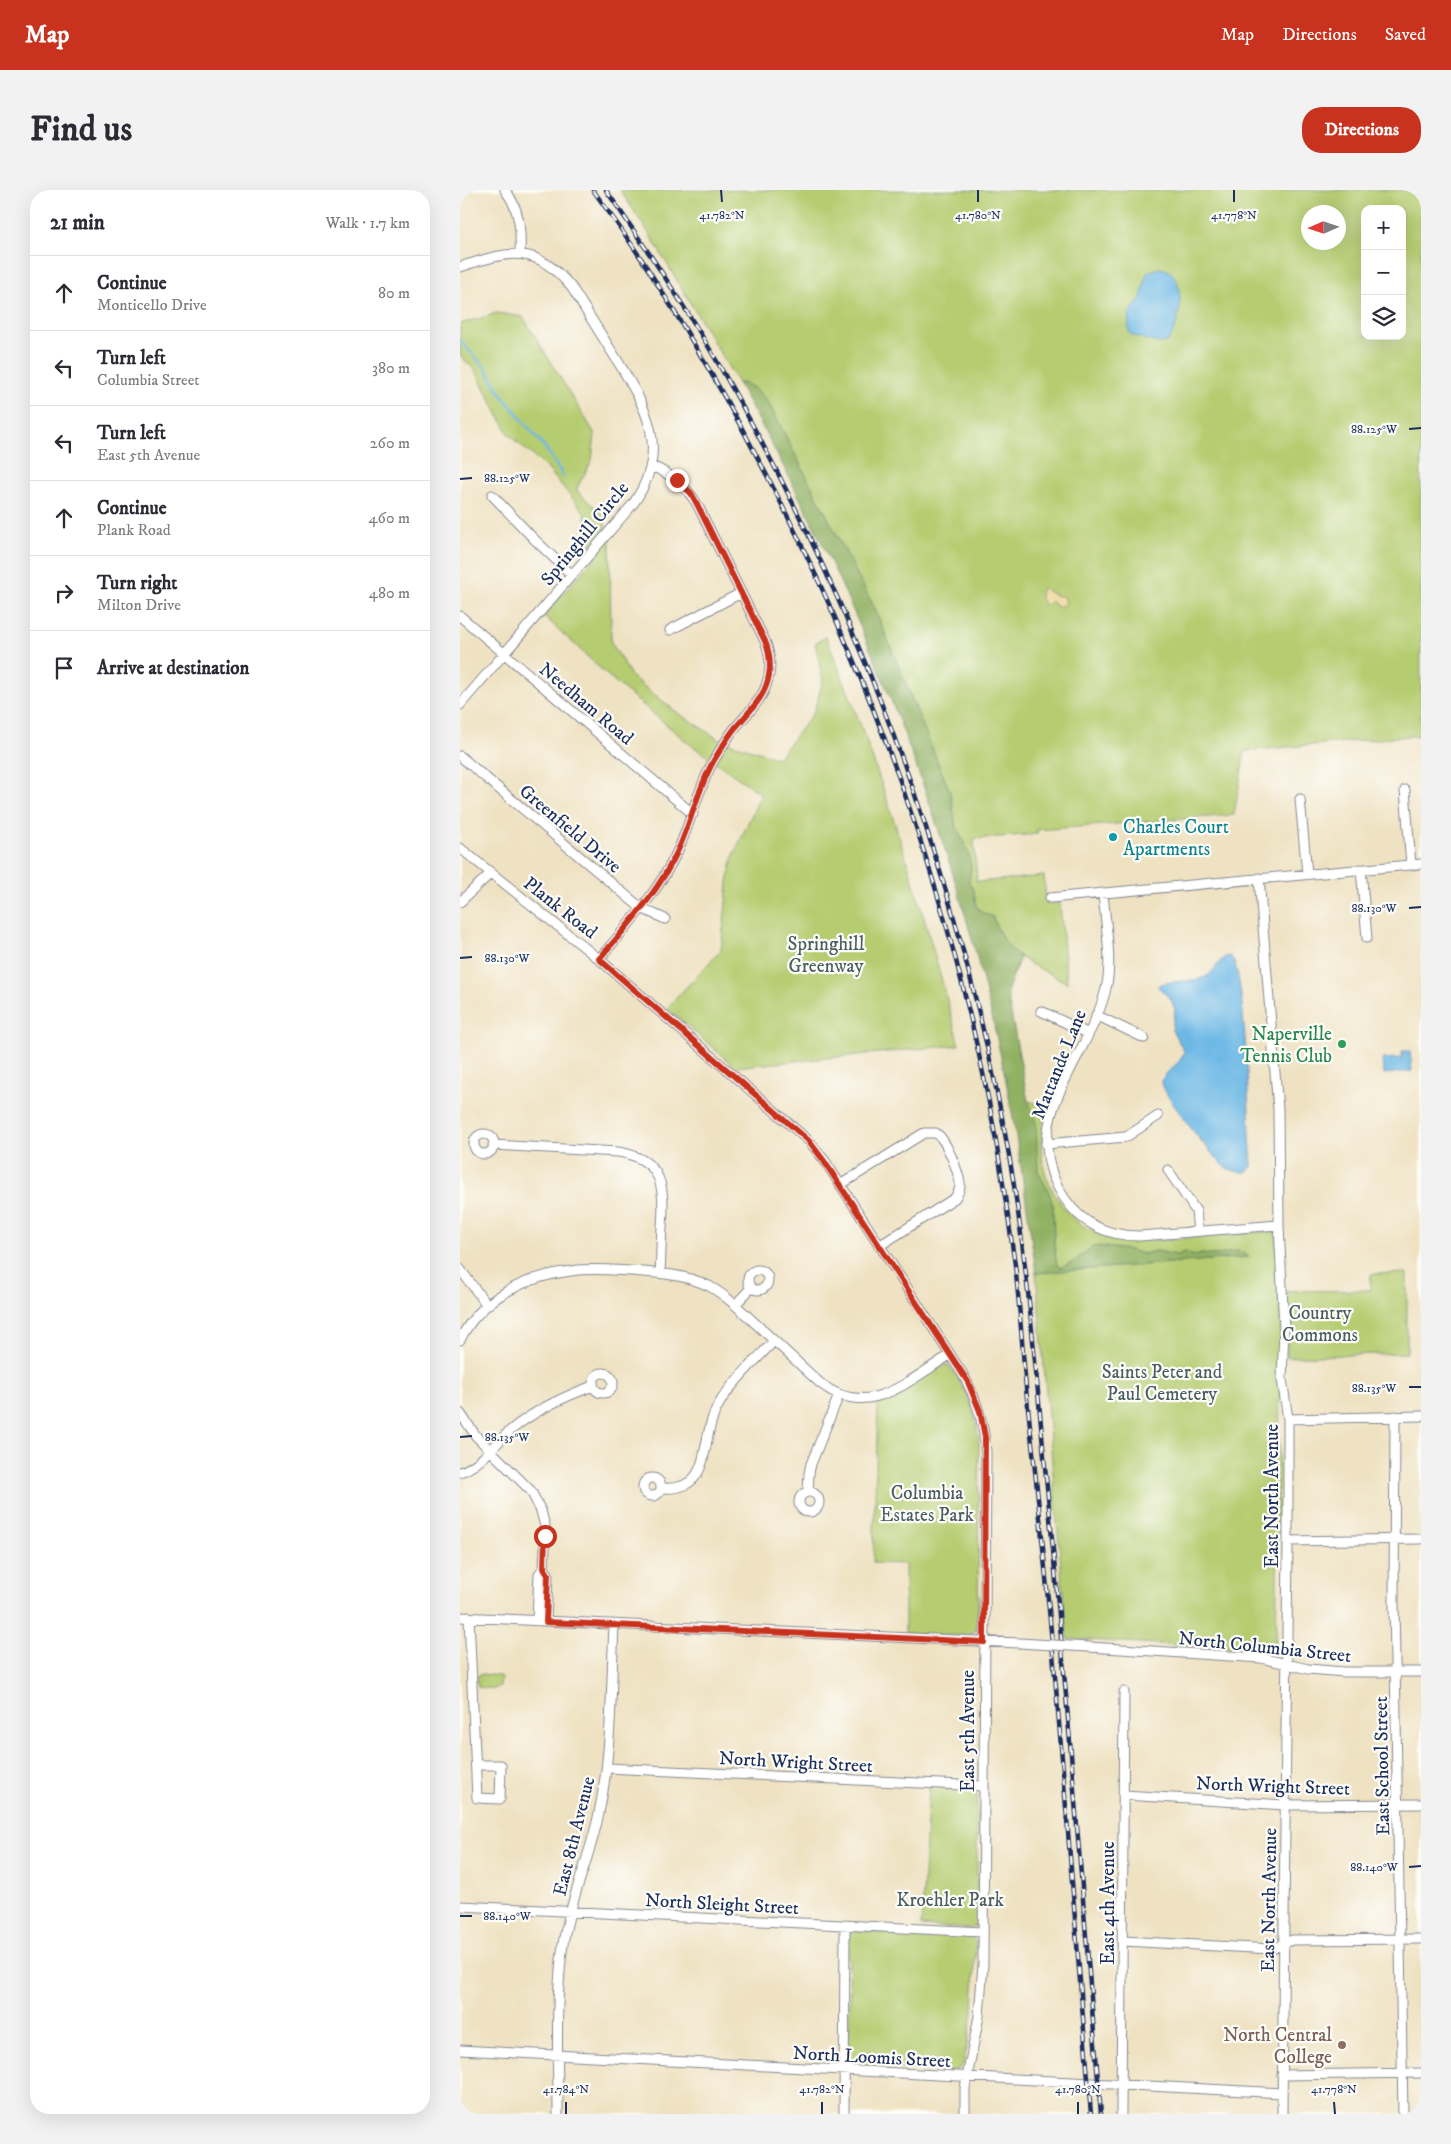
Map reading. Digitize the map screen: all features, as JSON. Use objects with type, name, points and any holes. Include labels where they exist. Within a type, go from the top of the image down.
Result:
[{"type":"street","points":[[505,190],[518,216],[521,234],[520,254]]},
{"type":"street","name":"Springhill Circle","points":[[460,267],[497,255],[520,254],[538,259],[560,273],[572,288],[643,404],[650,424],[653,446],[651,466],[644,485],[633,504],[460,705]]},
{"type":"street","points":[[599,959],[641,908],[667,872],[679,848],[693,814],[698,795],[713,762],[733,731],[763,692],[769,678],[768,651],[691,493],[677,480],[651,466]]},
{"type":"street","points":[[492,495],[572,575]]},
{"type":"street","points":[[670,630],[741,593]]},
{"type":"street","name":"Needham Road","points":[[460,616],[693,814]]},
{"type":"street","name":"Greenfield Drive","points":[[460,756],[641,908],[665,920]]},
{"type":"street","points":[[1405,790],[1411,865]]},
{"type":"street","points":[[1300,799],[1307,874]]},
{"type":"street","name":"Plank Road","points":[[460,848],[599,959],[802,1134],[817,1150],[950,1355]]},
{"type":"street","points":[[1050,898],[1421,864]]},
{"type":"street","points":[[1362,869],[1367,938]]},
{"type":"street","points":[[460,902],[491,873]]},
{"type":"street","name":"East North Avenue","points":[[1259,878],[1278,1109],[1278,1225],[1284,1328],[1282,1378],[1288,1419],[1282,2114]]},
{"type":"street","name":"Mattande Lane","points":[[1103,893],[1108,966],[1107,983],[1096,1015],[1048,1122],[1046,1144],[1050,1168],[1061,1192],[1072,1210],[1090,1224],[1105,1231],[1129,1236],[1278,1225]]},
{"type":"street","points":[[1041,1011],[1087,1033]]},
{"type":"street","points":[[1096,1015],[1144,1038]]},
{"type":"street","points":[[1046,1144],[1126,1137],[1158,1116]]},
{"type":"street","points":[[840,1185],[924,1133],[936,1133],[945,1141],[960,1183],[955,1198],[879,1246]]},
{"type":"street","points":[[493,1145],[618,1152],[644,1161],[657,1175],[663,1190],[660,1273]]},
{"type":"street","points":[[1168,1170],[1196,1211],[1198,1232]]},
{"type":"street","points":[[460,1269],[487,1305]]},
{"type":"street","points":[[460,1340],[475,1316],[487,1305],[525,1283],[564,1272],[594,1269],[660,1273],[695,1280],[715,1290],[735,1305],[820,1383],[839,1395],[861,1400],[880,1397],[950,1355]]},
{"type":"street","points":[[735,1305],[751,1288]]},
{"type":"street","points":[[661,1488],[679,1487],[696,1475],[706,1455],[711,1421],[723,1398],[774,1341]]},
{"type":"street","name":"East 5th Avenue","points":[[950,1355],[973,1393],[980,1411],[985,1437],[983,1932],[979,2016],[967,2077],[965,2114]]},
{"type":"street","points":[[460,1472],[475,1464],[510,1431],[541,1409],[593,1386]]},
{"type":"street","points":[[808,1492],[811,1464],[839,1395]]},
{"type":"street","points":[[460,1413],[476,1436],[525,1484],[539,1505],[545,1526],[544,1568],[539,1574],[541,1621]]},
{"type":"street","name":"East School Street","points":[[1395,1416],[1395,1672],[1403,2114]]},
{"type":"street","points":[[1288,1419],[1421,1416]]},
{"type":"street","points":[[1288,1541],[1421,1539]]},
{"type":"street","points":[[464,1617],[477,1798],[500,1798],[501,1765],[476,1765]]},
{"type":"street","name":"North Columbia Street","points":[[464,1617],[1206,1653],[1287,1662],[1308,1669],[1344,1672],[1421,1672]]},
{"type":"street","name":"East 8th Avenue","points":[[558,2114],[560,1970],[570,1912],[595,1833],[607,1768],[614,1625]]},
{"type":"street","name":"East 4th Avenue","points":[[1121,2114],[1124,1692]]},
{"type":"street","name":"North Wright Street","points":[[607,1768],[983,1786]]},
{"type":"street","name":"North Wright Street","points":[[1124,1795],[1285,1805],[1421,1804]]},
{"type":"street","name":"North Sleight Street","points":[[460,1906],[983,1932]]},
{"type":"street","points":[[844,2114],[845,1926]]},
{"type":"street","points":[[1123,1941],[1272,1949],[1292,1940],[1421,1939]]},
{"type":"street","name":"North Loomis Street","points":[[460,2050],[1282,2093]]},
{"type":"street","points":[[1282,2075],[1421,2073]]},
{"type":"green space","points":[[620,190],[1421,190],[1421,735],[1245,751],[1234,815],[1037,830],[1037,834],[974,839],[977,882],[1044,876],[1046,904],[1060,903],[1067,983],[1021,958],[1012,951],[999,934],[993,917],[981,912],[976,905],[974,891],[969,883],[971,867],[965,844],[956,826],[950,792],[875,609],[768,402],[751,386],[738,383],[650,235]]},
{"type":"green space","name":"Springhill Greenway","points":[[497,313],[523,317],[595,434],[592,460],[577,491],[601,513],[610,539],[611,642],[632,677],[678,713],[720,740],[778,758],[814,712],[823,680],[815,643],[826,637],[865,737],[900,838],[931,941],[959,1045],[735,1067],[667,1008],[721,950],[729,874],[734,854],[761,794],[687,742],[606,674],[544,616],[594,558],[584,512],[546,467],[509,435],[475,370],[460,356],[460,324]]},
{"type":"green space","points":[[738,383],[751,386],[768,402],[875,609],[950,792],[956,826],[969,854],[971,867],[969,883],[974,891],[976,905],[981,912],[993,917],[1003,939],[1020,957],[1007,992],[1028,1101],[1036,1122],[1038,1171],[1049,1192],[1053,1205],[1054,1244],[1057,1266],[1061,1268],[1075,1261],[1091,1248],[1098,1246],[1130,1250],[1143,1254],[1157,1251],[1177,1255],[1185,1252],[1194,1256],[1200,1254],[1218,1255],[1237,1251],[1249,1257],[1036,1273],[1026,1199],[1005,1076],[984,985],[959,895],[931,807],[863,633],[824,548]]},
{"type":"green space","name":"Saints Peter and Paul Cemetery","points":[[1028,1101],[1047,1106],[1042,1127],[1041,1149],[1048,1181],[1053,1191],[1065,1210],[1079,1223],[1095,1232],[1130,1240],[1148,1240],[1276,1231],[1281,1325],[1276,1646],[1272,1652],[1234,1648],[1067,1639],[1036,1273],[1248,1257],[1237,1251],[1218,1255],[1200,1254],[1194,1256],[1185,1252],[1177,1255],[1157,1251],[1143,1254],[1106,1247],[1091,1248],[1075,1261],[1061,1268],[1057,1266],[1054,1244],[1053,1205],[1038,1171],[1035,1130]]},
{"type":"green space","name":"Country Commons","points":[[1407,1273],[1407,1353],[1287,1357],[1287,1291],[1370,1290],[1371,1274]]},
{"type":"green space","name":"Columbia Estates Park","points":[[944,1365],[949,1366],[966,1393],[976,1422],[979,1443],[978,1624],[976,1630],[966,1636],[905,1633],[905,1564],[873,1563],[878,1402],[894,1396]]},
{"type":"green space","points":[[482,1674],[499,1676],[501,1679],[500,1686],[495,1689],[478,1687],[476,1677]]},
{"type":"green space","name":"Kroehler Park","points":[[929,1788],[969,1789],[977,1793],[977,1922],[974,1927],[969,1929],[921,1926]]},
{"type":"green space","points":[[855,1931],[970,1937],[976,1941],[973,2012],[962,2067],[955,2071],[855,2066],[848,2063],[850,1996],[848,1935]]},
{"type":"sand","points":[[1043,588],[1057,596],[1064,596],[1066,604],[1057,607],[1051,601],[1045,606],[1040,596],[1041,589]]},
{"type":"water","points":[[1159,268],[1169,271],[1175,278],[1179,288],[1180,299],[1179,312],[1172,334],[1167,342],[1158,343],[1131,335],[1128,328],[1130,313],[1141,298],[1148,272]]},
{"type":"water","points":[[1228,956],[1231,957],[1236,969],[1244,1021],[1252,1163],[1252,1167],[1246,1172],[1227,1168],[1212,1154],[1179,1112],[1164,1089],[1162,1082],[1166,1074],[1183,1056],[1184,1051],[1172,1030],[1175,1009],[1171,1000],[1158,987],[1159,985],[1205,977]]},
{"type":"water","points":[[1402,1051],[1410,1051],[1412,1071],[1384,1074],[1383,1059],[1402,1058]]},
{"type":"waterway","points":[[460,341],[485,367],[503,397],[544,446],[564,477]]},
{"type":"railway","points":[[593,190],[644,263],[706,365],[758,458],[805,553],[849,650],[888,749],[923,850],[954,952],[990,1108],[1015,1265],[1055,1678],[1091,2114]]},
{"type":"railway","points":[[606,190],[671,287],[717,361],[779,476],[824,569],[865,663],[902,759],[935,856],[964,955],[989,1054],[1009,1155],[1026,1272],[1060,1629],[1101,2114]]},
{"type":"place","name":"Charles Court Apartments","points":[[1113,837]]},
{"type":"place","name":"Naperville Tennis Club","points":[[1342,1044]]},
{"type":"place","name":"North Central College","points":[[1342,2045]]},
{"type":"route","points":[[545,1536],[544,1568],[548,1574],[546,1622],[984,1642],[986,1452],[984,1427],[980,1411],[968,1382],[817,1150],[802,1134],[599,959],[660,884],[679,848],[693,814],[698,795],[713,762],[733,731],[758,700],[769,678],[770,659],[765,641],[691,493],[677,480]]}]
